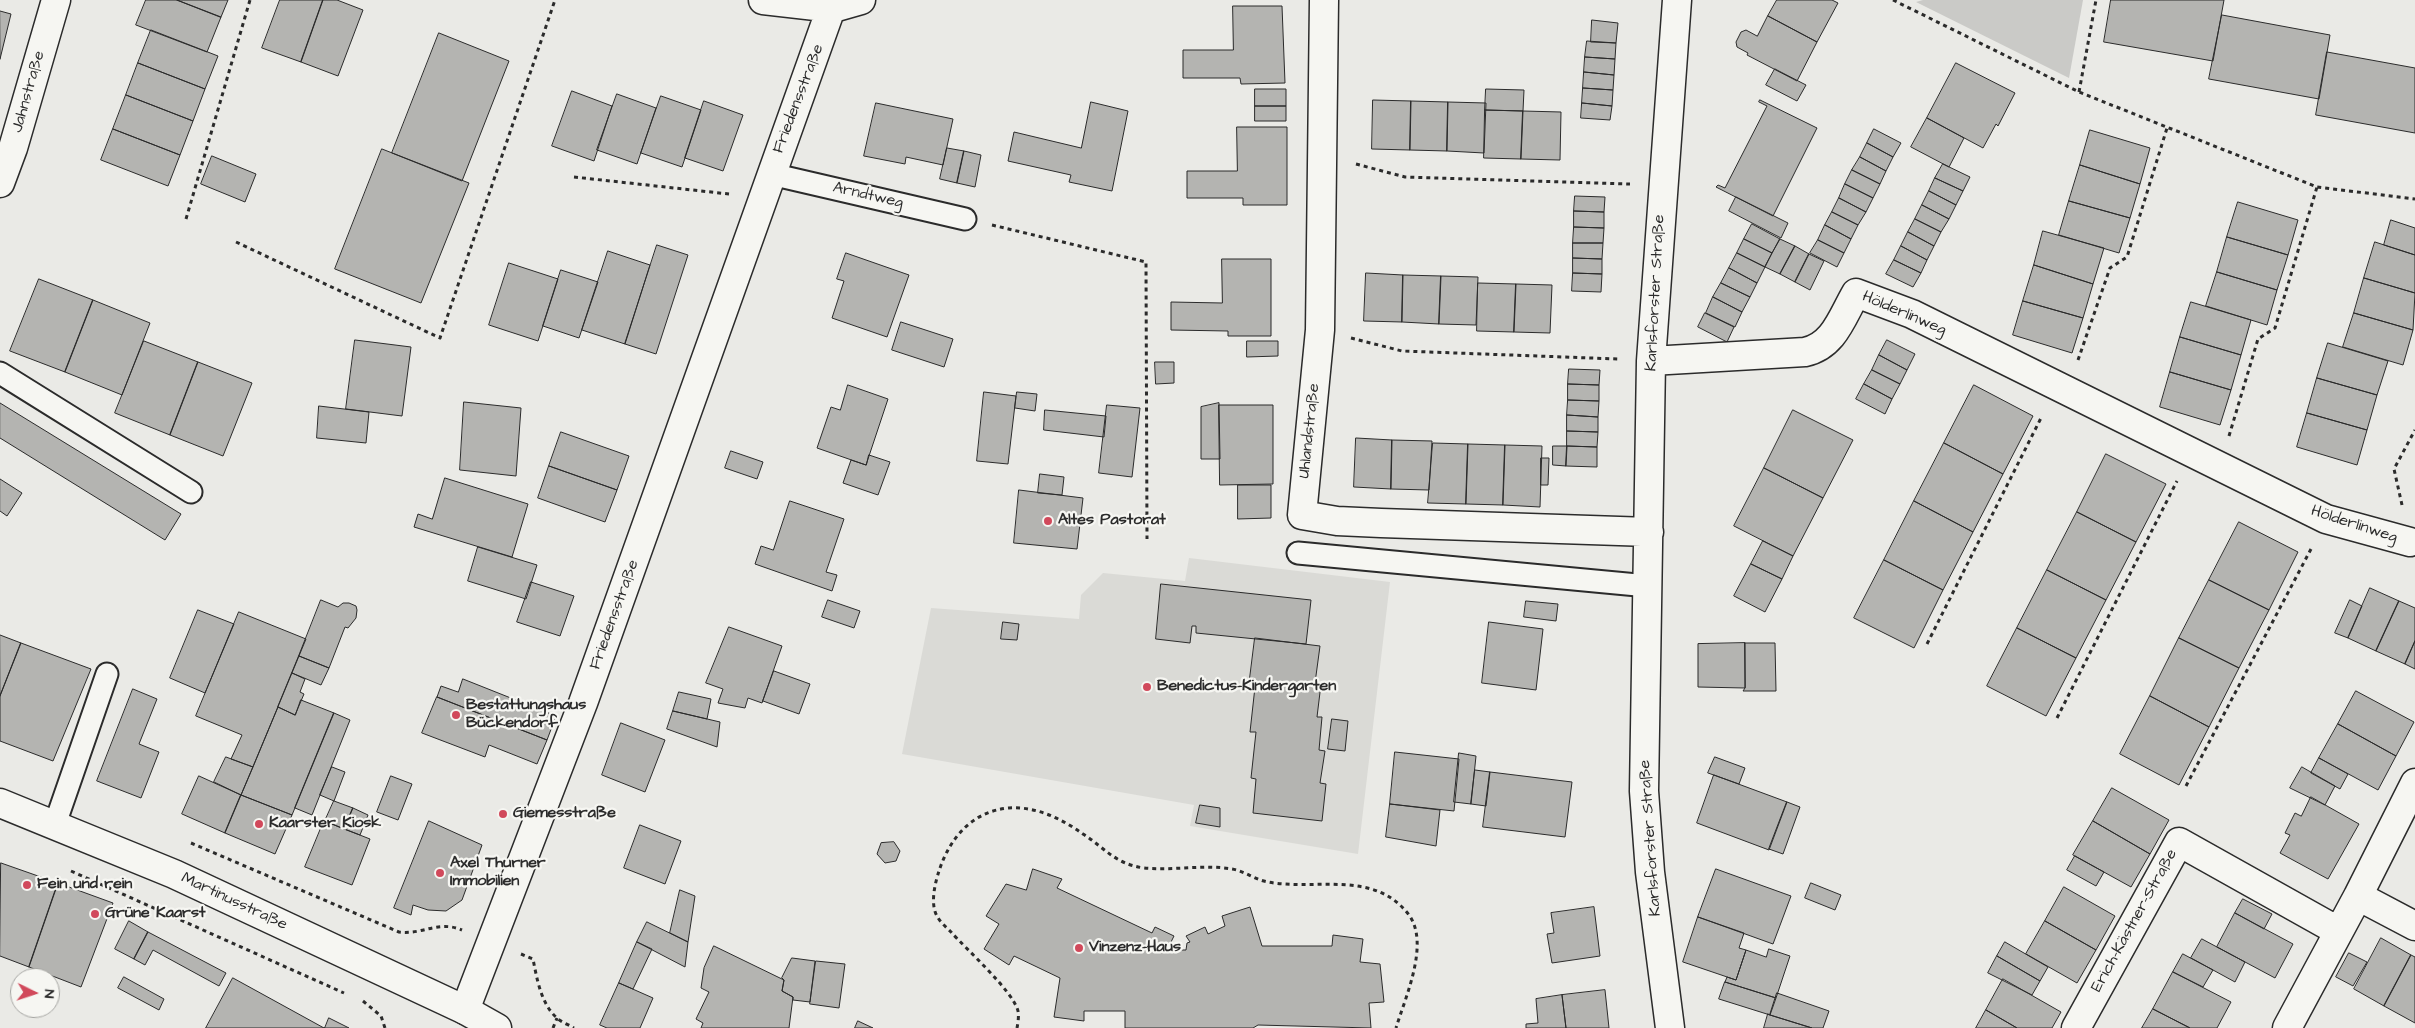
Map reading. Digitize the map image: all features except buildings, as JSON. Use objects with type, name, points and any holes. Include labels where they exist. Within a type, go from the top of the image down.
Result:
[{"type":"street","name":"Jahnstraße","points":[[0,182],[13,148],[56,0]]},
{"type":"street","points":[[763,0],[834,4],[862,0]]},
{"type":"street","name":"Uhlandstraße","points":[[1324,0],[1320,330],[1302,515],[1337,521],[1381,524],[1649,532]]},
{"type":"street","name":"Karlsforster Straße","points":[[1670,1028],[1650,872],[1644,791],[1651,360],[1677,0]]},
{"type":"street","name":"Friedensstraße","points":[[461,1019],[492,942],[674,453],[767,186],[834,4]]},
{"type":"street","name":"Hölderlinweg","points":[[1651,360],[1805,352],[1819,349],[1830,338],[1856,293],[1912,314],[2326,519],[2410,542]]},
{"type":"street","points":[[2287,1028],[2358,896],[2415,783]]},
{"type":"street","name":"Martinusstraße","points":[[0,803],[174,874],[461,1019]]},
{"type":"street","name":"Erich-Kästner-Straße","points":[[2076,1028],[2179,842],[2338,931]]},
{"type":"street","points":[[2358,896],[2415,926]]},
{"type":"street","points":[[461,1019],[497,1028]]},
{"type":"lane","name":"Arndtweg","points":[[767,186],[965,219]]},
{"type":"lane","points":[[0,373],[191,492]]},
{"type":"lane","points":[[1298,553],[1648,586]]},
{"type":"lane","points":[[55,824],[107,674]]},
{"type":"path","points":[[186,220],[250,0]]},
{"type":"path","points":[[236,242],[440,338],[555,0]]},
{"type":"path","points":[[1893,0],[2079,92],[2317,187],[2415,199]]},
{"type":"path","points":[[2079,92],[2096,0]]},
{"type":"path","points":[[1927,644],[2062,389],[2110,268],[2128,257],[2167,128]]},
{"type":"path","points":[[1322,155],[1405,177],[1663,185]]},
{"type":"path","points":[[574,177],[767,186]]},
{"type":"path","points":[[2219,467],[2258,339],[2275,328],[2317,187]]},
{"type":"path","points":[[965,219],[1146,262],[1147,539]]},
{"type":"path","points":[[1320,330],[1402,351],[1651,360]]},
{"type":"path","name":"Hölderlinweg","points":[[2410,542],[2394,469],[2415,430]]},
{"type":"path","points":[[2057,718],[2175,486]]},
{"type":"path","points":[[2186,786],[2307,558]]},
{"type":"path","points":[[1018,1028],[1018,1012],[1008,992],[936,915],[934,893],[940,869],[948,852],[958,834],[968,823],[988,812],[1012,808],[1030,809],[1044,813],[1082,833],[1115,859],[1134,866],[1233,869],[1268,882],[1343,883],[1377,891],[1391,898],[1411,918],[1418,948],[1415,966],[1396,1028]]},
{"type":"path","points":[[182,839],[399,932],[408,933],[451,925],[533,959],[538,984],[548,1007],[557,1018],[574,1028]]},
{"type":"path","points":[[69,869],[347,994]]},
{"type":"path","points":[[356,998],[365,1002],[380,1016],[385,1028]]},
{"type":"path","points":[[553,1028],[557,1018]]},
{"type":"shaded area","points":[[1923,0],[2083,0],[2069,78],[1916,2]]},
{"type":"shaded area","name":"Benedictus-Kindergarten","points":[[1189,558],[1390,582],[1358,854],[1190,826],[1194,805],[902,754],[931,608],[1079,619],[1081,595],[1103,573],[1185,581]]},
{"type":"place","name":"Altes Pastorat","points":[[1048,521]]},
{"type":"place","name":"Benedictus-Kindergarten","points":[[1147,687]]},
{"type":"place","name":"Bestattungshaus Bückendorf","points":[[456,715]]},
{"type":"place","name":"Giemesstraße","points":[[503,814]]},
{"type":"place","name":"Kaarster Kiosk","points":[[259,824]]},
{"type":"place","name":"Axel Thurner Immobilien","points":[[440,873]]},
{"type":"place","name":"Fein und rein","points":[[27,885]]},
{"type":"place","name":"Grüne Kaarst","points":[[95,914]]},
{"type":"place","name":"Vinzenz-Haus","points":[[1079,948]]}]
